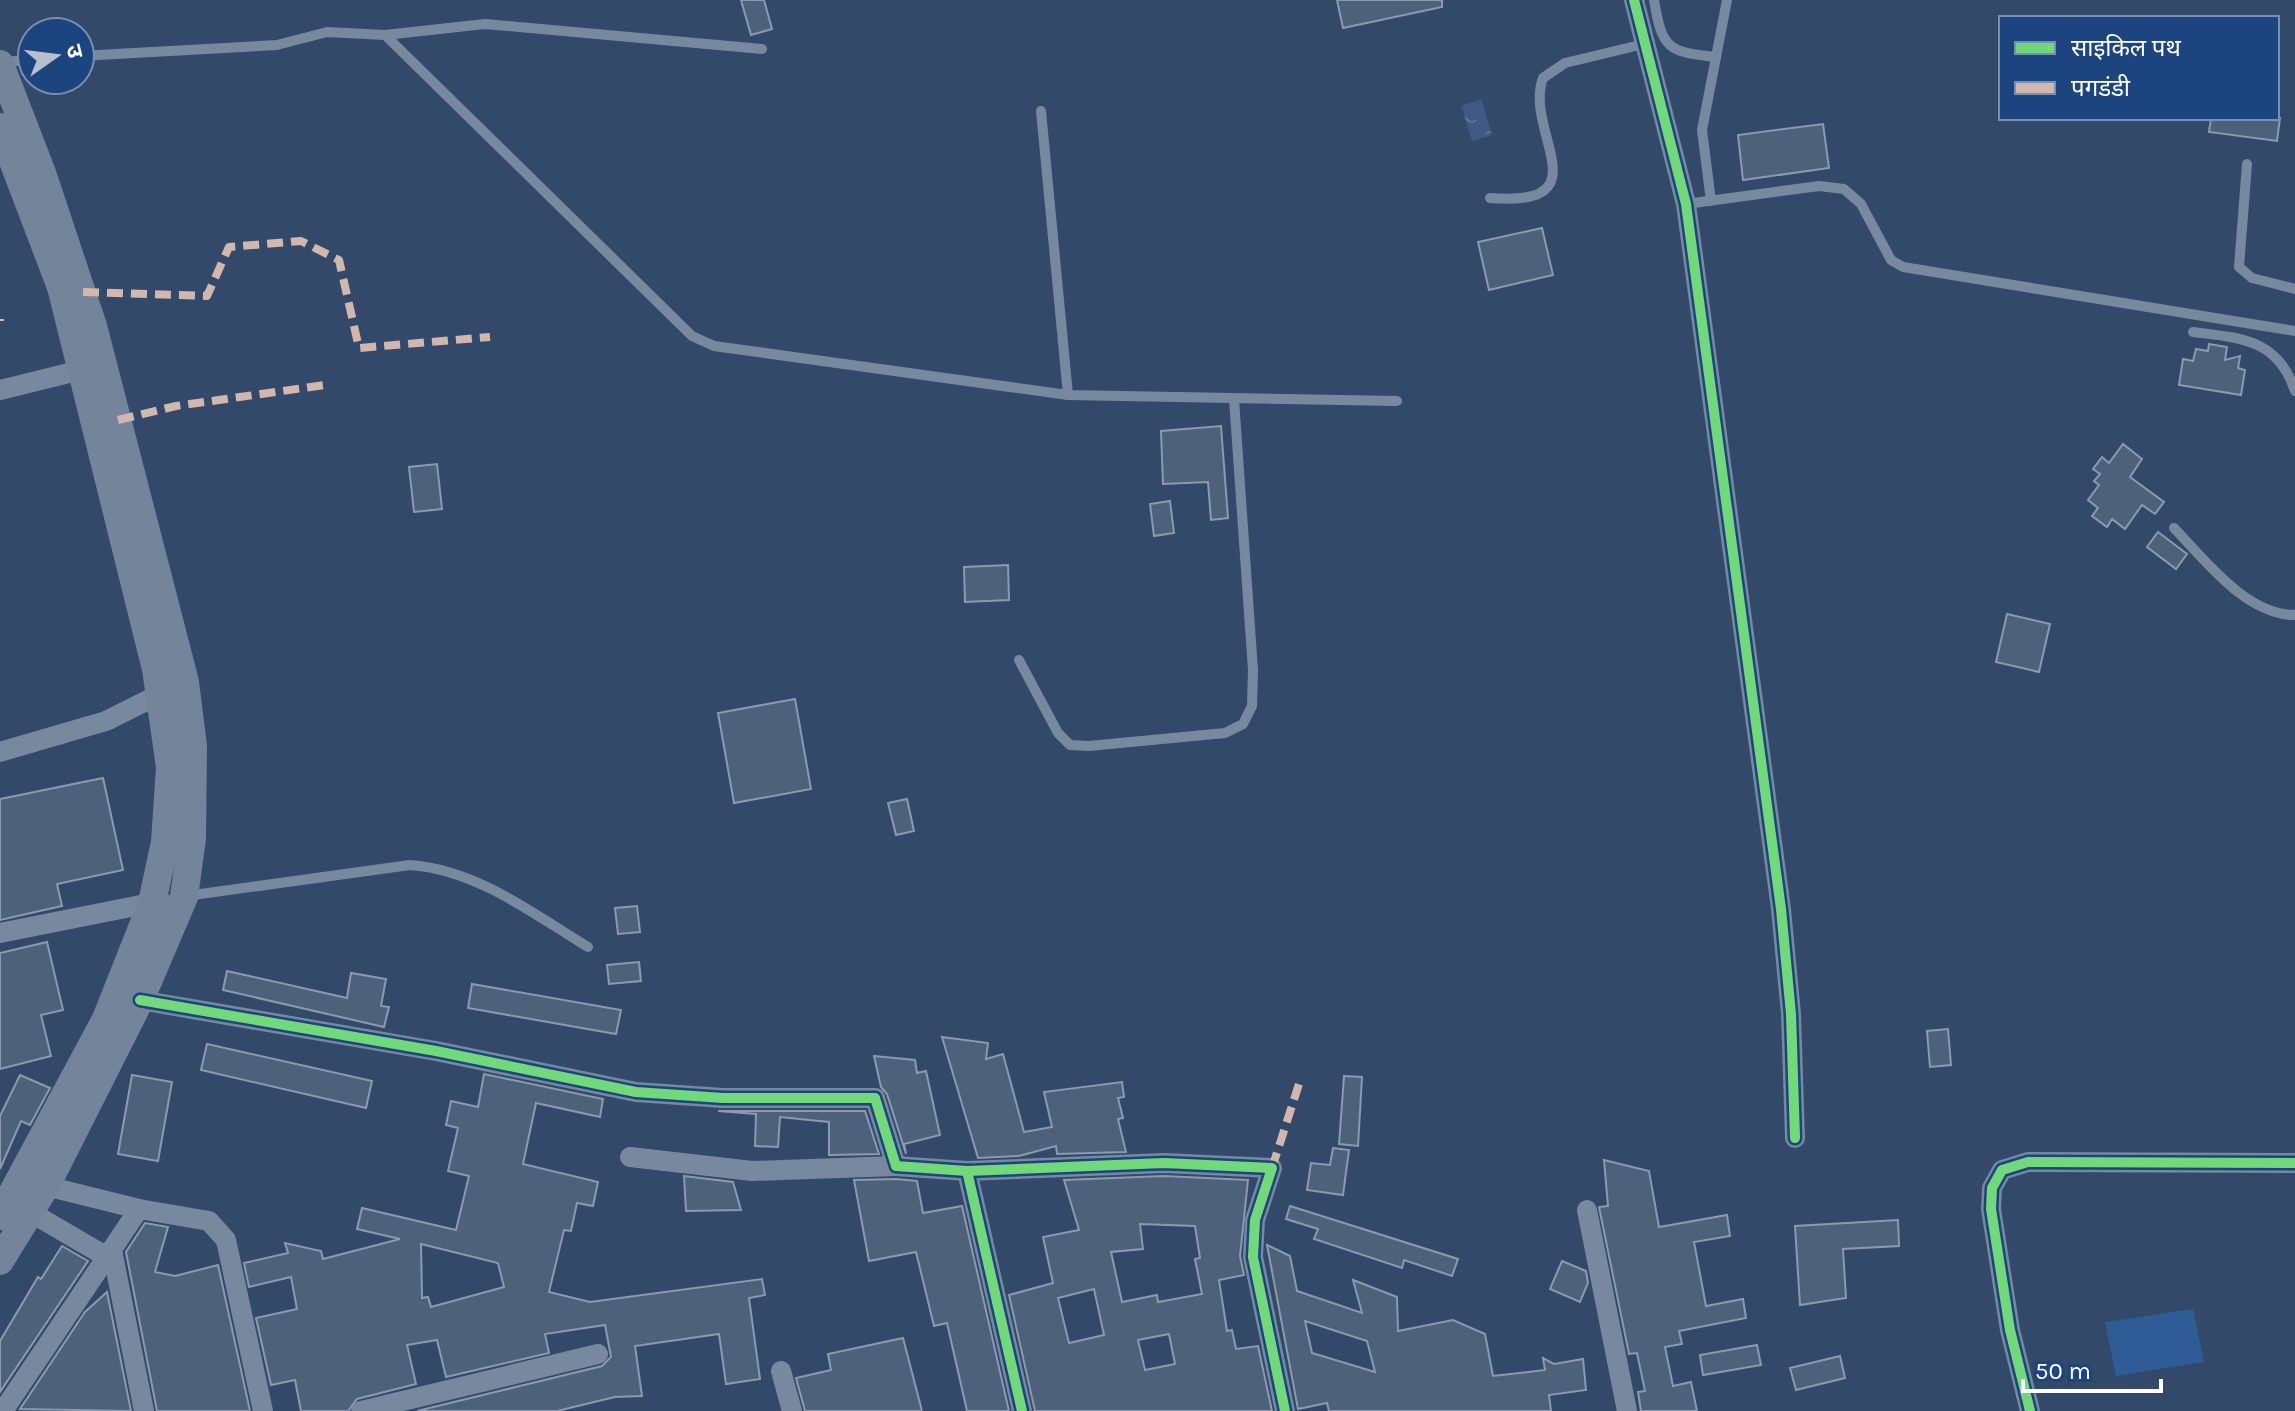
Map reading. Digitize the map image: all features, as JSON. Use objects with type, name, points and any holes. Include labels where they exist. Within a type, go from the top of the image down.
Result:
[{"type":"main road","points":[[0,63],[83,292],[185,682],[193,761],[192,838],[184,897],[140,1000],[46,1186],[0,1261]]},
{"type":"main road","points":[[0,127],[21,174],[61,287],[160,694],[170,767],[165,842],[152,903],[106,1019],[0,1216]]},
{"type":"street","points":[[1634,0],[1686,204],[1781,909],[1791,1014],[1795,1138]]},
{"type":"street","points":[[0,390],[81,370]]},
{"type":"street","points":[[0,752],[106,721],[160,694]]},
{"type":"street","points":[[0,933],[184,897]]},
{"type":"street","points":[[140,1000],[436,1051],[636,1092],[723,1098],[873,1097],[879,1103],[896,1166]]},
{"type":"street","points":[[630,1157],[752,1171],[896,1166],[967,1171],[1164,1163],[1272,1168],[1255,1220],[1253,1257],[1285,1411]]},
{"type":"street","points":[[2030,1411],[2010,1330],[1991,1209],[1992,1188],[2002,1170],[2028,1162],[2295,1163]]},
{"type":"street","points":[[967,1171],[1022,1411]]},
{"type":"street","points":[[46,1186],[139,1209],[194,1216],[209,1221],[219,1229],[226,1240],[263,1411]]},
{"type":"street","points":[[3,1411],[139,1209]]},
{"type":"street","points":[[1587,1210],[1627,1411]]},
{"type":"street","points":[[30,1212],[109,1253]]},
{"type":"street","points":[[109,1253],[144,1411]]},
{"type":"street","points":[[361,1411],[598,1354]]},
{"type":"street","points":[[781,1371],[792,1411]]},
{"type":"lane","points":[[1654,0],[1659,28],[1667,45],[1685,54],[1716,57]]},
{"type":"lane","points":[[1711,201],[1701,142],[1727,0]]},
{"type":"lane","points":[[96,55],[277,45],[327,32],[385,35],[485,24],[762,49]]},
{"type":"lane","points":[[385,35],[701,342],[1068,395],[1397,401]]},
{"type":"lane","points":[[1490,198],[1522,200],[1539,194],[1549,185],[1553,165],[1540,96],[1543,78],[1565,63],[1644,44]]},
{"type":"lane","points":[[1041,111],[1068,395]]},
{"type":"lane","points":[[2247,164],[2239,267],[2252,278],[2295,289]]},
{"type":"lane","points":[[1686,204],[1819,186],[1844,189],[1861,204],[1891,260],[1903,267],[2295,331]]},
{"type":"lane","points":[[2193,332],[2256,341],[2288,371],[2295,391]]},
{"type":"lane","points":[[1019,660],[1058,733],[1070,745],[1089,746],[1225,733],[1243,724],[1252,706],[1253,670],[1234,399]]},
{"type":"lane","points":[[2174,528],[2225,581],[2268,610],[2295,615]]},
{"type":"lane","points":[[184,897],[410,865],[443,868],[484,885],[588,947]]},
{"type":"shaded area","points":[[2193,1309],[2204,1362],[2116,1376],[2105,1322]]},
{"type":"water","points":[[1481,99],[1492,135],[1472,141],[1461,106]]},
{"type":"building","points":[[741,0],[764,0],[772,29],[751,35]]},
{"type":"building","points":[[1337,0],[1442,0],[1442,7],[1343,28]]},
{"type":"building","points":[[2280,118],[2277,141],[2209,132],[2211,120]]},
{"type":"building","points":[[1823,124],[1829,168],[1743,180],[1738,135]]},
{"type":"building","points":[[1542,228],[1553,275],[1489,290],[1478,242]]},
{"type":"building","points":[[2209,344],[2227,347],[2225,360],[2240,356],[2238,368],[2245,370],[2241,395],[2179,385],[2183,359],[2193,361],[2196,349],[2208,351]]},
{"type":"building","points":[[1221,426],[1228,518],[1211,520],[1208,482],[1163,484],[1161,431]]},
{"type":"building","points":[[2123,444],[2142,459],[2130,477],[2164,502],[2155,514],[2142,505],[2125,529],[2112,519],[2107,527],[2092,516],[2098,508],[2088,500],[2099,485],[2094,481],[2100,474],[2093,469],[2102,457],[2109,463]]},
{"type":"building","points":[[437,464],[442,509],[414,512],[409,467]]},
{"type":"building","points":[[1170,501],[1174,533],[1154,536],[1150,504]]},
{"type":"building","points":[[2158,532],[2187,554],[2176,569],[2147,547]]},
{"type":"building","points":[[1008,565],[1009,600],[965,602],[964,567]]},
{"type":"building","points":[[2007,614],[2050,624],[2039,672],[1996,662]]},
{"type":"building","points":[[795,699],[811,789],[734,803],[718,713]]},
{"type":"building","points":[[103,778],[123,870],[57,884],[62,906],[0,920],[0,799]]},
{"type":"building","points":[[907,799],[914,831],[896,835],[888,803]]},
{"type":"building","points":[[637,906],[640,932],[618,934],[615,908]]},
{"type":"building","points":[[47,942],[63,1010],[41,1015],[51,1056],[0,1069],[0,953]]},
{"type":"building","points":[[639,962],[641,981],[609,984],[607,965]]},
{"type":"building","points":[[227,971],[347,998],[351,973],[386,979],[381,1006],[389,1007],[384,1027],[223,990]]},
{"type":"building","points":[[472,984],[621,1010],[616,1034],[468,1008]]},
{"type":"building","points":[[1948,1029],[1951,1065],[1930,1067],[1927,1031]]},
{"type":"building","points":[[942,1037],[988,1043],[986,1059],[1003,1054],[1024,1132],[1052,1127],[1044,1092],[1122,1082],[1124,1097],[1118,1098],[1123,1118],[1118,1119],[1126,1152],[1057,1154],[1056,1146],[1019,1156],[978,1158]]},
{"type":"building","points":[[207,1044],[372,1081],[366,1108],[201,1070]]},
{"type":"building","points":[[874,1056],[915,1060],[917,1073],[926,1071],[940,1135],[904,1144],[906,1154],[887,1094],[881,1087]]},
{"type":"building","points":[[484,1074],[603,1099],[600,1117],[536,1103],[523,1164],[598,1182],[593,1206],[577,1203],[571,1231],[564,1230],[549,1292],[590,1302],[762,1279],[765,1295],[749,1298],[760,1379],[726,1384],[719,1334],[635,1346],[642,1396],[615,1397],[557,1411],[417,1411],[602,1366],[611,1357],[605,1325],[545,1334],[549,1353],[446,1377],[437,1340],[407,1345],[416,1384],[357,1399],[348,1411],[301,1411],[295,1380],[271,1385],[256,1318],[297,1309],[291,1277],[249,1287],[244,1263],[288,1253],[285,1243],[321,1251],[323,1259],[400,1239],[357,1229],[362,1208],[456,1230],[469,1176],[448,1171],[458,1128],[446,1125],[451,1101],[478,1107]],"holes":[[[421,1244],[498,1263],[504,1287],[431,1307],[428,1297],[422,1298]]]},
{"type":"building","points":[[20,1075],[50,1088],[30,1125],[21,1121],[0,1169],[0,1116]]},
{"type":"building","points":[[132,1075],[172,1082],[158,1161],[118,1154]]},
{"type":"building","points":[[1344,1076],[1362,1077],[1358,1146],[1339,1144]]},
{"type":"building","points":[[718,1111],[865,1111],[879,1154],[829,1155],[829,1122],[780,1117],[778,1147],[755,1146],[756,1114]]},
{"type":"building","points":[[1333,1148],[1349,1150],[1343,1195],[1307,1190],[1311,1163],[1330,1165]]},
{"type":"building","points":[[1604,1160],[1649,1171],[1659,1227],[1727,1215],[1730,1236],[1694,1242],[1706,1306],[1743,1299],[1746,1318],[1679,1331],[1682,1344],[1665,1347],[1673,1386],[1691,1382],[1697,1411],[1641,1411],[1638,1392],[1645,1391],[1637,1353],[1629,1354],[1599,1207],[1608,1206]]},
{"type":"building","points":[[684,1176],[733,1182],[741,1210],[686,1211]]},
{"type":"building","points":[[1164,1176],[1248,1180],[1240,1256],[1244,1275],[1219,1280],[1227,1331],[1232,1330],[1236,1349],[1258,1346],[1272,1411],[1035,1411],[1009,1295],[1053,1283],[1043,1237],[1079,1230],[1064,1180]],"holes":[[[1140,1224],[1195,1226],[1200,1258],[1195,1259],[1202,1294],[1158,1302],[1157,1295],[1122,1302],[1111,1252],[1143,1249]],[[1094,1289],[1104,1335],[1069,1343],[1058,1298]],[[1169,1334],[1175,1364],[1145,1370],[1138,1340]]]},
{"type":"building","points":[[854,1180],[917,1181],[923,1213],[962,1206],[1009,1411],[967,1411],[947,1323],[934,1326],[916,1252],[869,1261]]},
{"type":"building","points":[[1290,1206],[1458,1259],[1452,1276],[1404,1260],[1402,1268],[1314,1239],[1318,1229],[1286,1219]]},
{"type":"building","points":[[1898,1220],[1899,1246],[1843,1249],[1846,1298],[1800,1305],[1795,1226]]},
{"type":"building","points":[[145,1223],[168,1227],[155,1272],[175,1276],[218,1265],[250,1411],[157,1411],[126,1252]]},
{"type":"building","points":[[1267,1245],[1290,1256],[1297,1291],[1362,1313],[1353,1280],[1397,1297],[1398,1331],[1453,1320],[1485,1334],[1493,1376],[1545,1370],[1543,1358],[1554,1364],[1583,1359],[1586,1390],[1549,1395],[1551,1411],[1329,1411],[1327,1403],[1298,1409]],"holes":[[[1305,1321],[1367,1341],[1375,1372],[1312,1353]]]},
{"type":"building","points":[[62,1246],[88,1261],[0,1392],[0,1341],[38,1277],[41,1279]]},
{"type":"building","points":[[1562,1261],[1586,1271],[1588,1283],[1580,1302],[1550,1289]]},
{"type":"building","points":[[107,1292],[131,1411],[20,1409],[85,1312]]},
{"type":"building","points":[[903,1338],[922,1411],[805,1411],[796,1378],[831,1370],[828,1354]]},
{"type":"building","points":[[1757,1345],[1761,1365],[1703,1375],[1700,1355]]},
{"type":"building","points":[[1840,1356],[1845,1378],[1796,1390],[1790,1368]]},
{"type":"marked path","points":[[83,292],[207,296],[229,247],[301,241],[339,260],[359,348],[490,337]]},
{"type":"marked path","points":[[118,420],[176,406],[325,385]]},
{"type":"marked path","points":[[1272,1168],[1299,1084]]},
{"type":"cycle path","points":[[1634,0],[1686,204],[1781,909],[1791,1014],[1795,1138]]},
{"type":"cycle path","points":[[140,1000],[436,1051],[636,1092],[723,1098],[875,1098],[896,1166],[967,1171],[1022,1411]]},
{"type":"cycle path","points":[[2030,1411],[2010,1330],[1991,1209],[1992,1188],[2002,1170],[2028,1162],[2295,1163]]},
{"type":"cycle path","points":[[967,1171],[1164,1163],[1272,1168],[1255,1220],[1253,1257],[1285,1411]]}]
